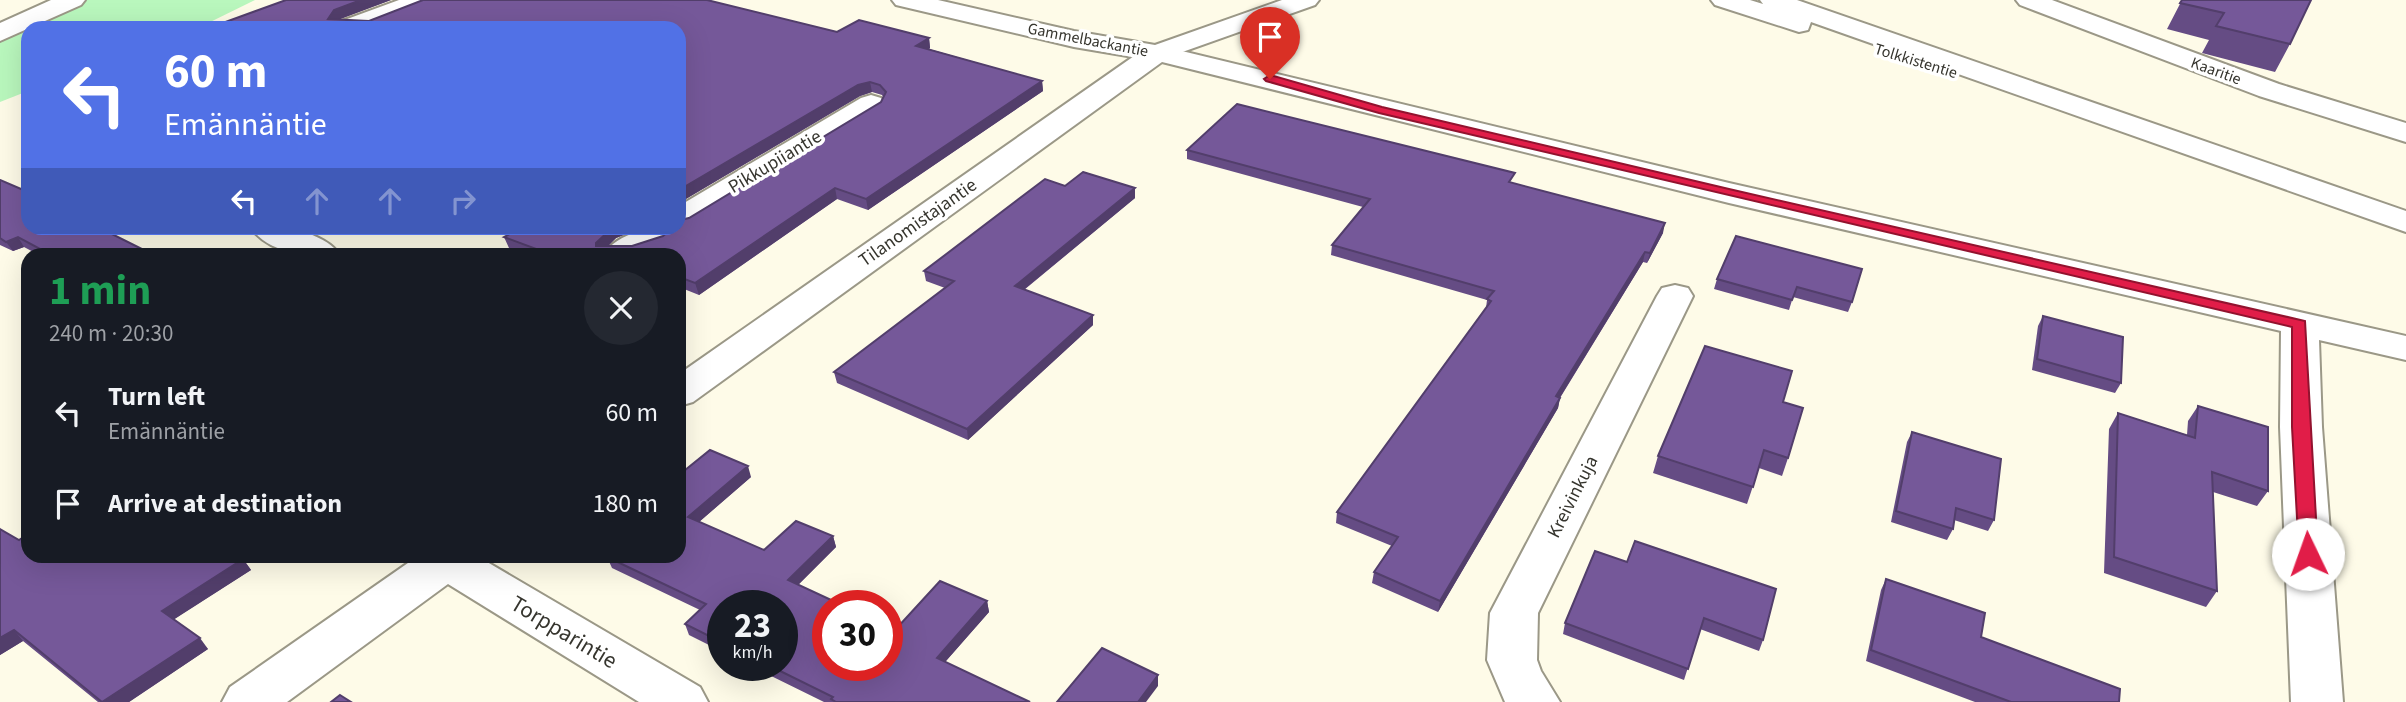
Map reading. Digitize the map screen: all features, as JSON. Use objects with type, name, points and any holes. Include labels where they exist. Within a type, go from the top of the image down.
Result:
[{"type":"street","points":[[33,21],[72,0]]},
{"type":"street","points":[[366,21],[422,0]]},
{"type":"street","name":"Gammelbackantie","points":[[905,0],[1074,39],[1157,53],[1306,0]]},
{"type":"street","name":"Tolkkistentie","points":[[1724,0],[2108,120]]},
{"type":"street","name":"Tolkkistentie","points":[[1773,0],[2108,120],[2406,222]]},
{"type":"street","name":"Kaaritie","points":[[2029,0],[2269,90],[2406,133]]},
{"type":"street","points":[[0,33],[21,26]]},
{"type":"street","points":[[1157,53],[1729,193],[2406,348]]},
{"type":"street","name":"Tilanomistajantie","points":[[686,388],[1157,53]]},
{"type":"street","name":"Pikkupiiantie","points":[[686,216],[871,104]]},
{"type":"street","points":[[282,235],[308,248]]},
{"type":"street","points":[[632,248],[654,235]]},
{"type":"street","name":"Kreivinkuja","points":[[1534,702],[1520,685],[1509,654],[1514,613],[1675,296]]},
{"type":"street","points":[[2300,324],[2301,427],[2317,702]]},
{"type":"street","points":[[248,702],[444,563]]},
{"type":"street","name":"Torpparintie","points":[[456,563],[682,702]]},
{"type":"green space","points":[[86,0],[255,0],[212,21],[46,21]]},
{"type":"green space","points":[[21,32],[21,94],[0,102],[0,39]]},
{"type":"building","points":[[286,0],[361,0],[334,10],[328,19],[369,21],[228,21]]},
{"type":"building","points":[[423,0],[707,0],[837,32],[859,20],[929,38],[916,46],[1042,81],[866,199],[835,188],[695,283],[686,280],[686,248],[534,248],[504,237],[605,235],[596,246],[632,246],[664,235],[686,235],[686,219],[881,102],[886,92],[880,85],[870,82],[858,85],[686,186],[686,21],[369,21]]},
{"type":"building","points":[[2182,0],[2311,0],[2290,44],[2216,26],[2224,13],[2180,3]]},
{"type":"building","points":[[1237,104],[1515,173],[1509,182],[1665,223],[1650,253],[1645,252],[1556,396],[1560,398],[1440,601],[1374,572],[1398,537],[1337,512],[1491,301],[1487,299],[1494,291],[1332,245],[1370,199],[1187,150]]},
{"type":"building","points":[[1083,172],[1135,188],[1015,286],[1093,315],[967,429],[834,372],[954,281],[924,271],[1045,179],[1065,186]]},
{"type":"building","points":[[0,180],[21,189],[21,235],[114,235],[140,248],[38,248],[18,237],[6,242],[0,238]]},
{"type":"building","points":[[1736,236],[1862,269],[1852,302],[1797,287],[1792,300],[1717,279]]},
{"type":"building","points":[[2043,316],[2123,337],[2121,383],[2037,359]]},
{"type":"building","points":[[1705,346],[1792,371],[1783,402],[1803,408],[1788,458],[1764,450],[1753,487],[1658,456]]},
{"type":"building","points":[[2198,406],[2268,427],[2268,491],[2212,472],[2217,591],[2114,557],[2118,413],[2195,438]]},
{"type":"building","points":[[1912,432],[2001,459],[1994,520],[1956,508],[1953,529],[1896,511]]},
{"type":"building","points":[[710,450],[748,466],[688,517],[764,550],[796,521],[833,536],[788,580],[812,591],[812,681],[903,681],[903,621],[940,581],[987,601],[937,658],[1030,702],[836,702],[831,699],[833,697],[798,680],[798,590],[707,590],[707,635],[685,624],[706,604],[620,563],[686,563],[686,469]]},
{"type":"building","points":[[0,529],[21,539],[21,563],[237,563],[162,611],[200,638],[102,702],[14,630],[0,638]]},
{"type":"building","points":[[1635,541],[1776,589],[1763,640],[1704,618],[1688,669],[1565,623],[1595,551],[1627,562]]},
{"type":"building","points":[[1886,579],[1985,613],[1981,637],[2120,689],[2119,702],[2011,702],[1871,650]]},
{"type":"building","points":[[1102,648],[1158,675],[1138,702],[1057,702]]},
{"type":"building","points":[[340,695],[351,702],[331,702]]},
{"type":"route","points":[[1270,79],[1379,110],[2300,324],[2301,427],[2308,554]]}]
